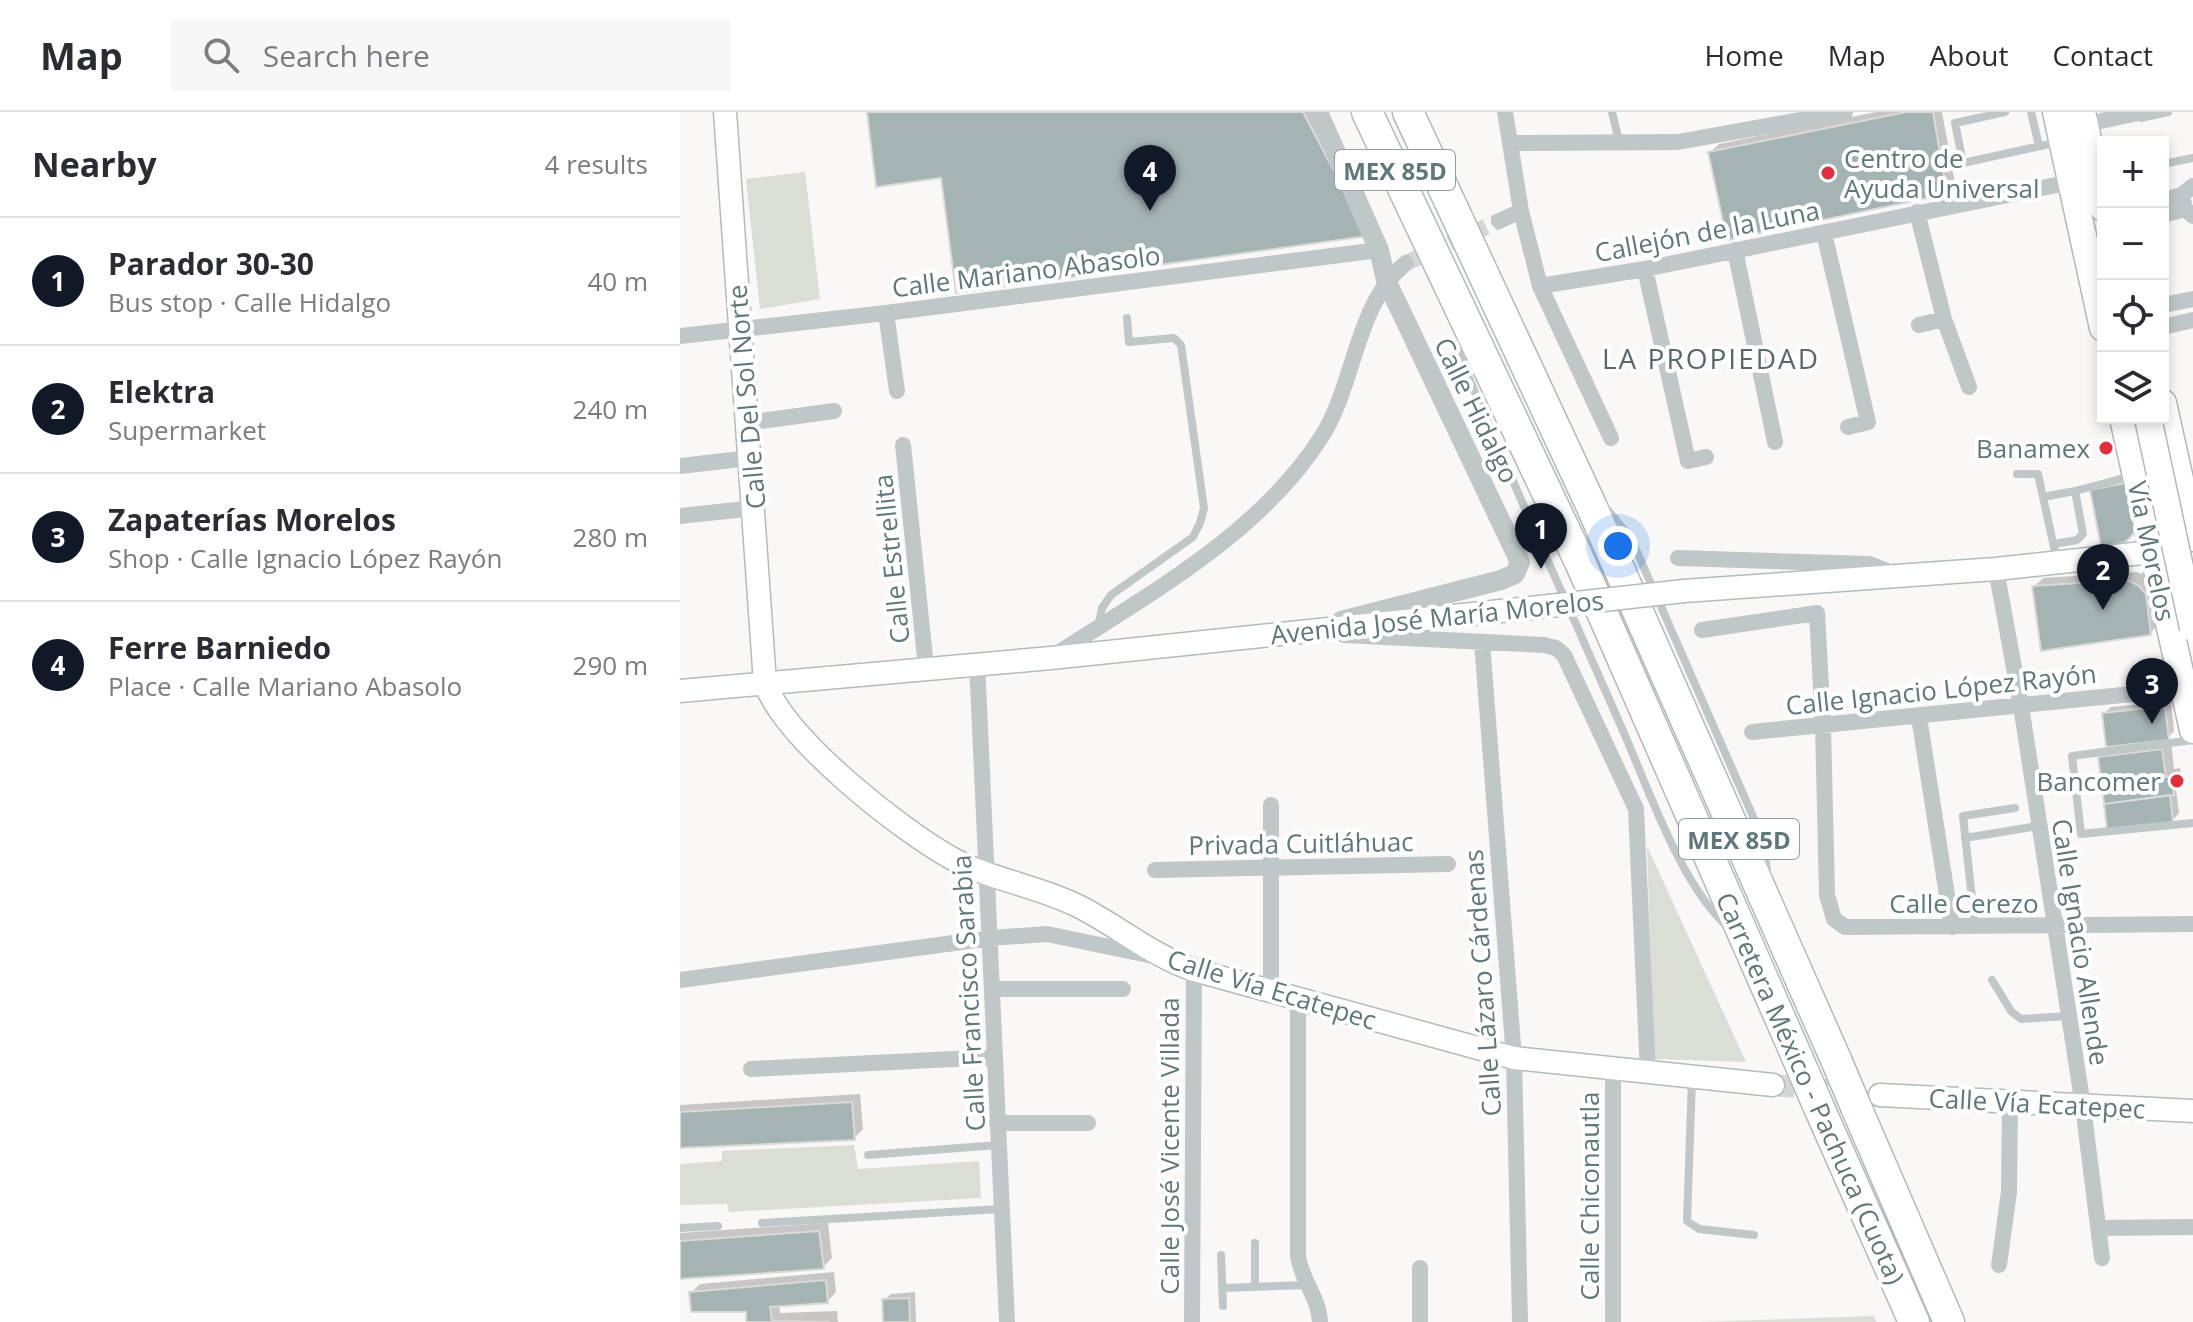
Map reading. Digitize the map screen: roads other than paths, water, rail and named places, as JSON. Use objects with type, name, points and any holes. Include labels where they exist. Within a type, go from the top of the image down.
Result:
[{"type":"highway","name":"Carretera México - Pachuca (Cuota)","points":[[1367,112],[1584,572],[1914,1322]]},
{"type":"highway","name":"Carretera México - Pachuca (Cuota)","points":[[1408,112],[1582,486],[1837,1062],[1868,1101],[1949,1322]]},
{"type":"main road","name":"Calle Del Sol Norte","points":[[725,112],[765,683]]},
{"type":"main road","points":[[2056,112],[2050,144],[2071,182],[2097,301]]},
{"type":"main road","name":"Vía Morelos","points":[[2124,424],[2187,680],[2193,730]]},
{"type":"main road","points":[[2149,424],[2193,628]]},
{"type":"main road","name":"Vía Morelos","points":[[2167,424],[2190,540]]},
{"type":"main road","name":"Avenida José María Morelos","points":[[680,691],[977,662],[1051,658],[1684,591],[1996,569],[2056,553],[2157,550],[2190,540]]},
{"type":"main road","name":"Calle Vía Ecatepec","points":[[765,683],[778,710],[843,778],[911,832],[954,859],[1076,905],[1163,959],[1271,993],[1514,1058],[1773,1085]]},
{"type":"main road","name":"Calle Vía Ecatepec","points":[[1868,1101],[2010,1102],[2193,1111]]},
{"type":"street","name":"Calle Hidalgo","points":[[1298,632],[1501,580],[1520,569],[1519,556],[1386,280],[1379,250],[1318,112]]},
{"type":"street","points":[[1505,112],[1521,211],[1540,286],[1611,438]]},
{"type":"street","points":[[1510,143],[1678,142],[1766,120],[1845,112]]},
{"type":"street","points":[[2097,121],[2143,112]]},
{"type":"street","name":"Callejón de la Luna","points":[[1540,286],[1645,269],[2071,182]]},
{"type":"street","points":[[2169,212],[2188,202]]},
{"type":"street","points":[[1499,221],[1521,211]]},
{"type":"street","points":[[1917,212],[1944,319],[1969,387]]},
{"type":"street","points":[[1824,233],[1868,422],[1848,427]]},
{"type":"street","name":"Calle Mariano Abasolo","points":[[680,336],[1379,250]]},
{"type":"street","points":[[1735,250],[1775,442]]},
{"type":"street","points":[[1051,658],[1218,547],[1284,485],[1332,417],[1386,280],[1406,263]]},
{"type":"street","points":[[1645,269],[1688,461],[1706,457]]},
{"type":"street","points":[[2169,304],[2193,299]]},
{"type":"street","points":[[886,313],[897,391]]},
{"type":"street","points":[[1919,325],[1944,319]]},
{"type":"street","points":[[2169,326],[2193,320]]},
{"type":"street","points":[[747,423],[834,411]]},
{"type":"street","name":"Calle Estrellita","points":[[903,445],[926,667]]},
{"type":"street","points":[[680,466],[750,458]]},
{"type":"street","points":[[680,516],[755,508]]},
{"type":"street","points":[[1678,558],[1869,564],[1897,575]]},
{"type":"street","name":"Calle Ignacio Allende","points":[[1996,569],[2021,706],[2083,1106],[2102,1258]]},
{"type":"street","points":[[1702,630],[1817,613],[1823,725]]},
{"type":"street","points":[[1298,632],[1544,645],[1556,648],[1564,655],[1636,809],[1648,1074]]},
{"type":"street","name":"Calle Lázaro Cárdenas","points":[[1482,642],[1514,1058],[1520,1322]]},
{"type":"street","name":"Calle Francisco Sarabia","points":[[977,662],[1007,1322]]},
{"type":"street","name":"Calle Ignacio López Rayón","points":[[1752,732],[2021,706],[2187,680]]},
{"type":"street","points":[[1919,717],[1952,927]]},
{"type":"street","name":"Calle Cerezo","points":[[1823,725],[1827,895],[1834,919],[1845,927],[2193,924]]},
{"type":"street","points":[[1271,805],[1274,868],[1271,993]]},
{"type":"street","name":"Privada Cuitláhuac","points":[[1155,870],[1448,864]]},
{"type":"street","name":"Calle José Vicente Villada","points":[[680,980],[991,938],[1047,934],[1163,959]]},
{"type":"street","name":"Calle José Vicente Villada","points":[[1192,1322],[1194,970]]},
{"type":"street","points":[[992,989],[1123,989]]},
{"type":"street","points":[[1298,1000],[1298,1256],[1307,1285],[1317,1302],[1320,1322]]},
{"type":"street","points":[[751,1069],[994,1057]]},
{"type":"street","name":"Calle Chiconautla","points":[[1613,1070],[1613,1322]]},
{"type":"street","points":[[1999,1265],[2009,1192],[2010,1102]]},
{"type":"street","points":[[997,1123],[1088,1123]]},
{"type":"street","points":[[2099,1228],[2193,1227]]},
{"type":"street","points":[[1420,1268],[1420,1322]]},
{"type":"lane","points":[[1612,112],[1619,141]]},
{"type":"lane","points":[[2005,112],[1955,123],[1963,163],[2050,144],[2031,112]]},
{"type":"lane","points":[[2097,121],[2168,112]]},
{"type":"lane","points":[[2169,163],[2193,158]]},
{"type":"lane","points":[[2095,239],[2097,249]]},
{"type":"lane","points":[[1098,627],[1102,608],[1111,595],[1193,537],[1204,508],[1181,345],[1174,338],[1129,342],[1127,318]]},
{"type":"lane","points":[[2134,424],[2157,550]]},
{"type":"lane","points":[[2161,424],[2190,540],[2193,577]]},
{"type":"lane","points":[[2017,474],[2036,472],[2056,553],[2083,534],[2075,491]]},
{"type":"lane","points":[[2043,497],[2135,475]]},
{"type":"lane","points":[[2193,740],[2072,756],[2081,834],[2193,823]]},
{"type":"lane","points":[[1975,927],[1963,816],[2015,808]]},
{"type":"lane","points":[[1965,838],[2038,826]]},
{"type":"lane","points":[[1992,980],[2011,1011],[2021,1019],[2068,1016]]},
{"type":"lane","points":[[1693,1078],[1687,1221],[1699,1229],[1754,1235]]},
{"type":"lane","points":[[868,1155],[998,1145]]},
{"type":"lane","points":[[762,1223],[1001,1209]]},
{"type":"lane","points":[[680,1228],[718,1226]]},
{"type":"lane","points":[[1255,1243],[1255,1287]]},
{"type":"lane","points":[[1221,1255],[1223,1306]]},
{"type":"lane","points":[[1222,1288],[1307,1285]]},
{"type":"tunnel","points":[[1406,263],[1499,221]]},
{"type":"tunnel","points":[[1773,1085],[1880,1095]]},
{"type":"place","name":"Centro de Ayuda Universal","points":[[1828,173]]},
{"type":"place","name":"Ferre Barniedo","points":[[1150,211]]},
{"type":"place","name":"Banamex","points":[[2106,448]]},
{"type":"place","name":"Parador 30-30","points":[[1541,569]]},
{"type":"place","name":"Elektra","points":[[2103,610]]},
{"type":"place","name":"Zapaterías Morelos","points":[[2152,724]]},
{"type":"place","name":"Bancomer","points":[[2177,781]]},
{"type":"district","name":"LA PROPIEDAD","points":[[1711,358]]}]
